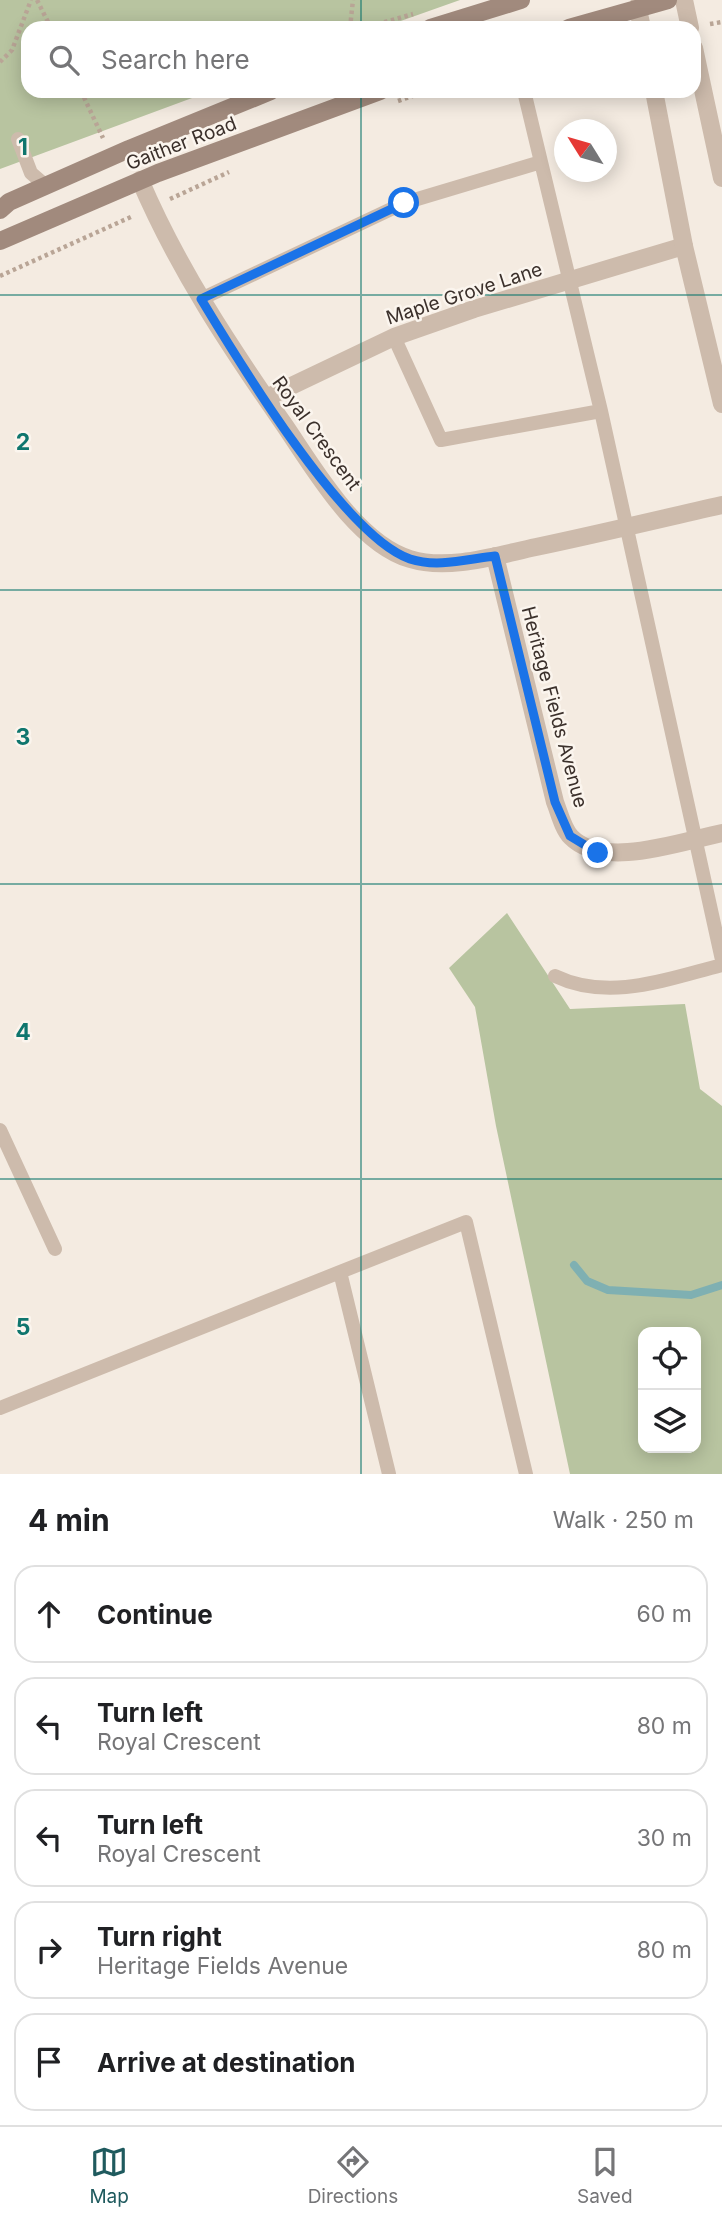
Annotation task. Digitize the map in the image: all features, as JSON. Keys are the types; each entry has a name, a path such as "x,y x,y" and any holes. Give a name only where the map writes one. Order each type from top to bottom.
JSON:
{"main road":[{"path":"453,21 521,0"},
{"path":"589,21 639,4 668,0"},
{"name":"Gaither Road","path":"0,210 9,202 254,98"},
{"name":"Gaither Road","path":"0,241 140,180 381,98"}],"street":[{"path":"684,0 688,21"},
{"path":"701,80 722,178"},
{"path":"655,98 684,246 722,404"},
{"name":"Royal Crescent","path":"140,180 201,299 334,497 378,541 410,559 443,563 495,556 722,505"},
{"name":"Maple Grove Lane","path":"266,398 394,337 684,246"},
{"name":"Heritage Fields Avenue","path":"495,556 555,802 570,836 598,853 628,852 722,833"}],"lane":[{"path":"526,98 601,411 722,960"},
{"path":"18,139 31,173 46,186"},
{"path":"201,299 404,203 541,162"},
{"path":"394,337 441,440 601,411"},
{"path":"555,976 577,987 614,989 722,965"},
{"path":"0,1130 54,1249"},
{"path":"0,1408 466,1222 527,1474"},
{"path":"340,1272 389,1474"}],"path":[{"path":"24,21 32,0"},
{"path":"37,0 48,21"},
{"path":"351,21 353,0"},
{"path":"0,62 12,50 21,28"},
{"path":"83,98 103,139"},
{"path":"0,276 234,170"}],"green space":[{"path":"0,0 460,0 401,21 21,21 21,98 192,98 0,169"},
{"path":"507,913 570,1009 685,1004 700,1089 722,1106 722,1474 570,1474 496,1126 475,1007 449,968"}],"waterway":[{"path":"574,1265 587,1281 608,1290 691,1295 722,1285"}],"route":[{"path":"404,203 201,299 231,349 334,497 378,541 410,559 443,563 495,556 555,802 570,836 598,853"}]}
